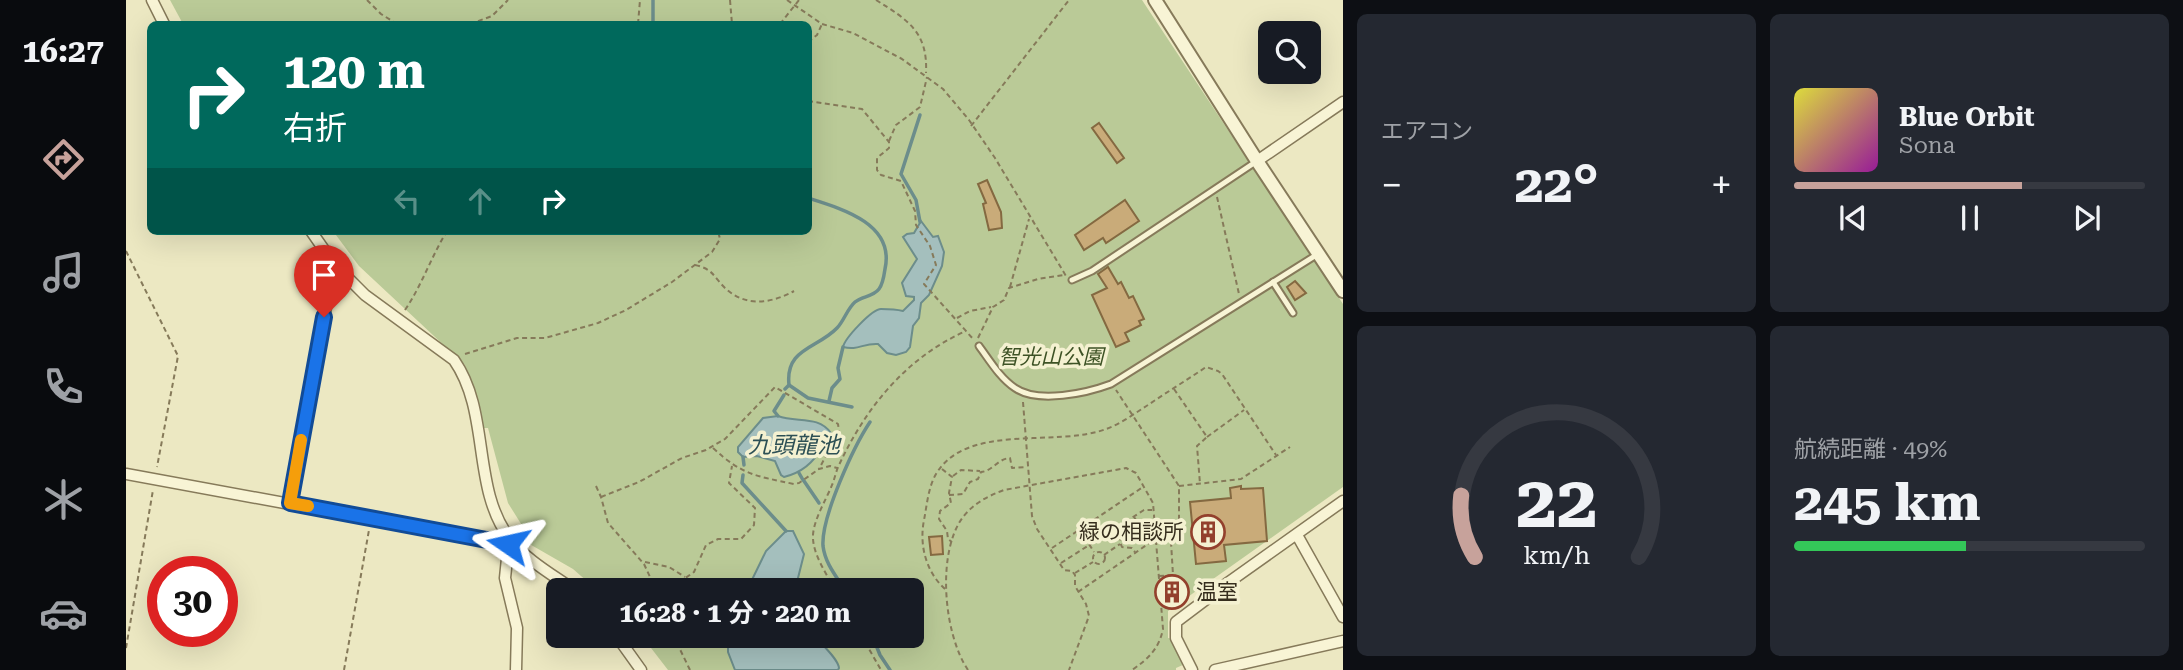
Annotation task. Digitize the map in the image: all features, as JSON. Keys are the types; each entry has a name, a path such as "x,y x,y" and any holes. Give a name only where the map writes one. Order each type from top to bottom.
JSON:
{"street":[{"path":"152,0 162,21"},
{"path":"1155,0 1343,291"},
{"path":"1257,161 1343,102"},
{"path":"314,235 334,264 365,295 454,360 462,372 478,419 484,475 509,541 558,578"},
{"path":"290,503 334,264"},
{"path":"126,474 509,541"},
{"path":"1192,670 1176,638 1176,622 1343,501"},
{"path":"1297,535 1343,617"},
{"path":"509,541 505,578 517,628 516,670"},
{"path":"1215,670 1343,641"},
{"path":"625,648 641,670"}],"lane":[{"path":"1072,280 1092,271 1257,161"},
{"path":"979,346 1001,376 1021,392 1072,395 1111,384 1318,254"},
{"path":"1273,282 1293,313"}],"path":[{"path":"367,0 392,21"},
{"path":"478,21 492,16 508,0"},
{"path":"638,21 640,0"},
{"path":"730,0 732,21"},
{"path":"787,0 822,24 853,33 902,58 943,89 969,120 995,158 1065,275 1072,280"},
{"path":"782,21 799,0"},
{"path":"876,0 903,17 918,32 926,54 927,75 920,107 896,125 889,148 877,158 877,170 881,175 901,181 909,194 915,211 916,225 930,246 936,265 924,284 976,342 993,307"},
{"path":"971,126 1069,0"},
{"path":"812,39 817,36 822,24"},
{"path":"812,102 862,109 889,142"},
{"path":"1215,190 1241,302"},
{"path":"956,319 971,311 993,307 1003,300 1030,217"},
{"path":"399,319 418,290 432,255 444,235"},
{"path":"454,360 470,352 517,338 545,338 598,323 626,310 716,249 719,235"},
{"path":"126,251 178,356 126,648"},
{"path":"694,265 707,268 726,289 742,298 765,303 794,291"},
{"path":"1009,288 1038,279 1065,275"},
{"path":"829,578 815,550 813,536 835,480 837,468 853,437 895,379 912,364 966,331"},
{"path":"946,589 933,575 925,558 922,528 930,490 941,468 964,448 1108,429 1206,367 1222,374 1276,455"},
{"path":"1078,592 1151,542 1179,539 1179,486 1111,384"},
{"path":"601,497 639,482 682,458 712,447 737,429 775,387 838,424 839,430 819,469"},
{"path":"1173,388 1207,437"},
{"path":"1021,392 1032,516 1037,529 1064,570 1074,574"},
{"path":"1200,484 1197,446 1245,410"},
{"path":"712,447 732,466 752,475 794,484 819,469 830,466 837,468"},
{"path":"1179,486 1241,479 1290,447"},
{"path":"952,542 939,519 940,511 951,503 949,495 952,477 961,470 988,471 1003,458 1010,458 1012,468 1027,467"},
{"path":"643,562 668,567 686,578 694,572 706,545 718,539 741,539 754,525 755,508 729,483 732,466"},
{"path":"941,468 952,477"},
{"path":"968,670 961,661 948,621 946,589 952,542 961,519 973,506 1004,490 1125,468 1136,473 1153,503 1163,622 1160,641 1149,659 1132,670"},
{"path":"949,495 963,494 970,482 978,480 981,472"},
{"path":"596,486 608,523 643,562 650,578"},
{"path":"1051,548 1144,486"},
{"path":"1060,563 1144,510 1153,510"},
{"path":"1134,517 1151,542"},
{"path":"344,670 371,518"},
{"path":"1118,527 1122,547 1132,548 1135,552"},
{"path":"1074,574 1093,562 1095,553 1080,529"},
{"path":"1158,576 1173,575 1171,540"},
{"path":"1104,555 1121,544"},
{"path":"1095,553 1099,551 1104,555"},
{"path":"1102,564 1104,555"},
{"path":"1093,562 1102,564"},
{"path":"1102,564 1107,572"},
{"path":"1069,670 1089,617 1086,604 1078,592 1074,574"},
{"path":"679,648 690,670"},
{"path":"868,648 881,670"}],"green space":[{"name":"智光山公園","path":"170,0 1142,0 1343,304 1343,487 1168,611 1168,638 1174,639 1185,664 1176,670 668,670 651,648 924,648 924,578 583,578 573,569 526,542 520,529 523,527 508,503 488,428 484,428 465,365 359,266 336,235 812,235 812,21 181,21"}],"water":[{"path":"921,221 933,237 938,236 944,252 942,266 929,295 921,303 919,318 913,326 910,347 906,352 896,355 887,353 878,344 843,347 854,331 877,310 903,311 914,300 914,297 906,296 902,283 917,259 903,237 914,233"},
{"name":"九頭龍池","path":"778,416 814,422 826,427 831,433 810,463 784,477 775,461 757,456 743,457 738,452 738,447 763,418"},
{"path":"786,531 793,531 804,554 798,578 753,578 766,551"},
{"path":"728,648 826,648 839,668 735,670"}],"building":[{"path":"1099,123 1124,158 1117,163 1092,128"},
{"path":"987,180 1001,212 1002,228 989,230 983,204 986,203 978,184"},
{"path":"1125,200 1139,221 1106,243 1103,238 1084,250 1075,235"},
{"path":"1108,267 1118,284 1121,282 1129,298 1133,296 1144,319 1139,321 1141,325 1125,333 1129,341 1116,347 1092,295 1107,288 1098,274"},
{"path":"1295,281 1306,293 1295,300 1287,287"},
{"path":"1241,486 1241,489 1263,488 1267,541 1224,545 1226,561 1196,564 1190,502 1231,498 1230,488"},
{"path":"942,536 943,554 931,555 929,537"}],"waterway":[{"path":"653,0 653,21"},
{"path":"920,115 901,174 916,200 920,222"},
{"path":"785,389 789,385 789,373 797,356 837,328 855,302 877,292 885,269 886,253 882,240 874,230 850,213 812,199"},
{"path":"829,401 832,388 840,379 838,368 843,347"},
{"path":"789,385 808,398 852,407"},
{"path":"778,416 774,411 784,395"},
{"path":"837,578 823,546 827,518 840,482 870,422"},
{"path":"743,457 744,465"},
{"path":"799,473 803,480"},
{"path":"743,475 742,483 786,531"},
{"path":"804,481 819,503"},
{"path":"877,648 890,670"}],"slow traffic":[{"path":"301,440 290,503 308,506"}],"place":[{"name":"緑の相談所","path":"1208,532"},
{"name":"温室","path":"1172,592"}],"route":[{"path":"324,317 290,503 508,544"}]}
